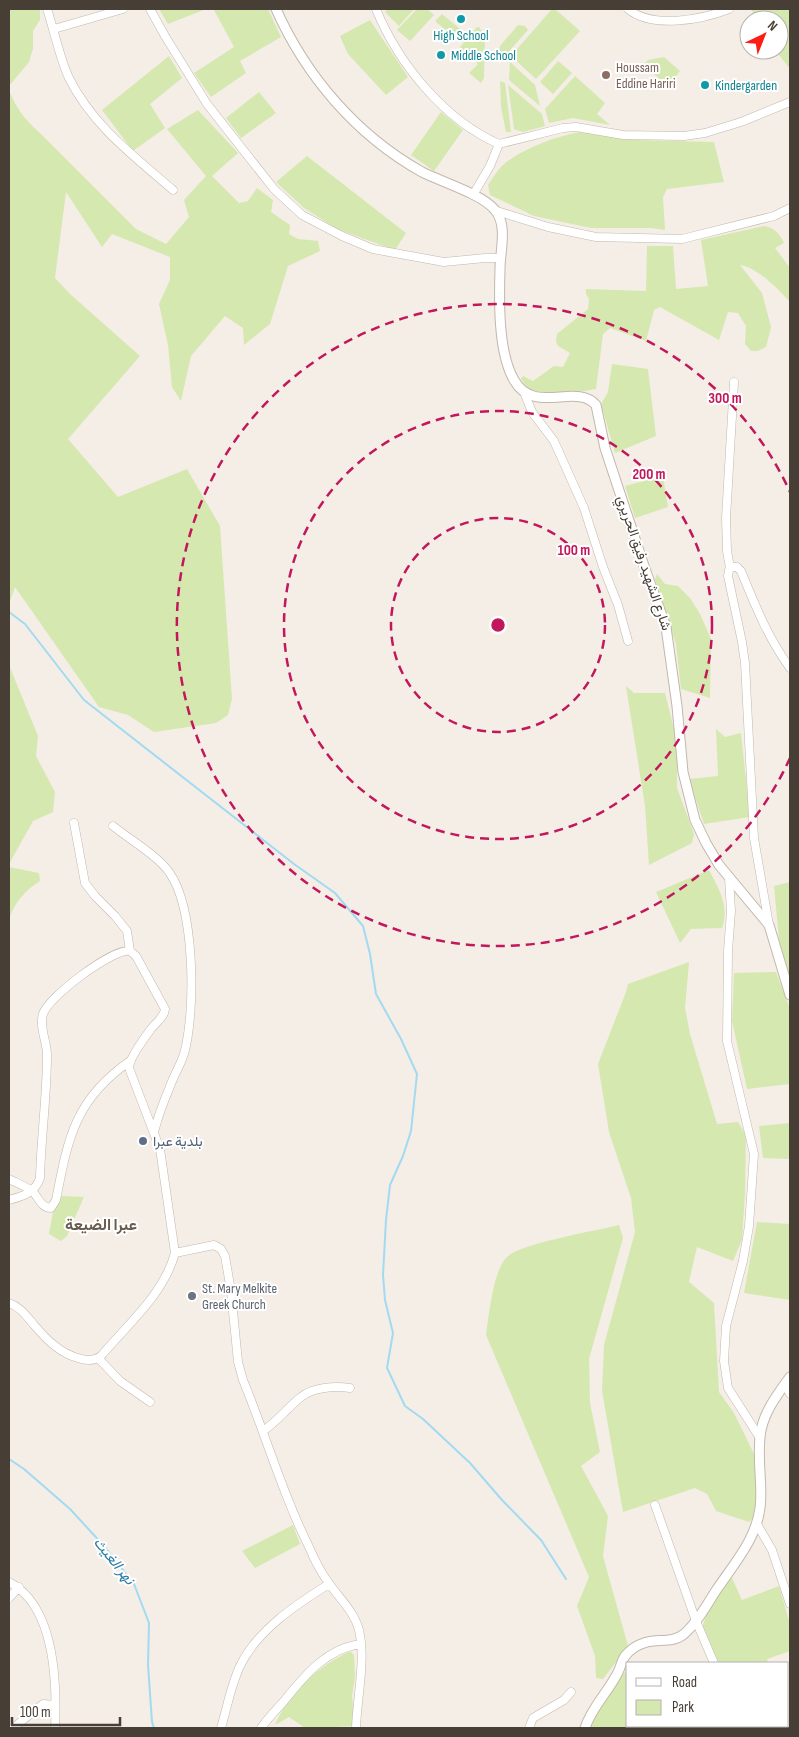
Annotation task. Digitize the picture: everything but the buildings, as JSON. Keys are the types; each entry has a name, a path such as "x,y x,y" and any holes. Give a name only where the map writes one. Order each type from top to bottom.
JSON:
{"street":[{"path":"47,9 68,76 79,95 115,140 173,190"},
{"path":"54,29 123,9"},
{"path":"150,9 207,104 274,189 302,214 342,236 389,252 444,262 500,258"},
{"path":"276,9 310,71 324,89 356,122 385,148 407,163 473,195 489,204 496,211 502,224 500,294 504,349 514,380 524,392 532,412 554,441 580,499 618,605 628,641"},
{"path":"376,9 396,50 416,78 461,120 485,138 499,144 563,128 576,127 623,134 684,136 705,133 741,122 790,102"},
{"path":"628,9 637,15 647,18 674,20 697,19 729,9"},
{"path":"473,195 490,166 499,144"},
{"path":"496,211 548,227 596,237 682,239 765,219 790,208"},
{"path":"734,382 726,518 727,551 730,568 728,576 745,663 754,838 769,925"},
{"name":"شارع الشهيد رفيق الحريري","path":"524,392 540,398 586,398 596,405 605,448 668,635 678,706 684,772 695,820 706,843 729,877 769,925 790,995"},
{"path":"730,568 737,567 741,571 762,622 790,668"},
{"path":"74,823 85,883 88,889 127,931 130,952"},
{"path":"113,826 161,863 169,872 182,898 188,924 191,979 185,1046 154,1132"},
{"path":"729,877 731,911 727,1041 754,1154 749,1226 743,1261 726,1326 724,1361 728,1388 760,1438"},
{"path":"9,1179 32,1191 42,1205 46,1208 51,1208 56,1200 70,1139 81,1112 88,1100 114,1072 130,1061 150,1030 165,1012 164,1006 136,956 130,952 122,951 103,961 53,998 43,1014 43,1034 47,1054 40,1178 37,1186 32,1191 9,1200"},
{"path":"9,1303 22,1310 48,1340 59,1349 71,1356 84,1360 98,1358 152,1297 168,1273 175,1253 166,1180 160,1149 131,1074 130,1061"},
{"path":"175,1253 211,1245 217,1246 224,1253 231,1291 238,1362 243,1380 299,1528 315,1561 354,1618 359,1630 361,1644 356,1728"},
{"path":"98,1358 120,1381 150,1402"},
{"path":"585,1728 630,1650 652,1640 678,1638 696,1621 748,1542 757,1524 762,1495 760,1438 767,1412 788,1380"},
{"path":"788,1380 790,1394"},
{"path":"263,1431 299,1398 306,1394 330,1388 350,1388"},
{"path":"655,1505 696,1621 714,1662"},
{"path":"757,1524 772,1550 790,1604"},
{"path":"9,1582 19,1587 27,1595 34,1605 46,1634 51,1650 55,1676 55,1728"},
{"path":"221,1728 240,1666 245,1657 286,1612 329,1584"},
{"path":"9,1598 19,1587"},
{"path":"261,1728 309,1671 340,1650 361,1644"},
{"path":"529,1728 533,1718 564,1700 571,1692"},
{"path":"13,1728 43,1704 55,1705"}],"green space":[{"path":"9,9 40,9 40,20 33,31 33,49 29,62 9,86"},
{"path":"159,9 206,9 168,24"},
{"path":"268,9 281,37 240,61 246,73 211,97 194,73 234,47 214,10"},
{"path":"388,9 414,9 399,26 385,12"},
{"path":"417,9 427,9 434,15 410,41 397,30"},
{"path":"552,9 555,9 580,31 536,79 511,56"},
{"path":"790,9 790,69 783,60 789,60 789,10 752,10"},
{"path":"442,14 465,33 458,41 435,21"},
{"path":"370,20 408,77 386,95 348,54 340,36"},
{"path":"518,25 525,26 528,30 510,50 509,54 499,52 500,46"},
{"path":"477,27 485,36 484,78 481,83 469,73 478,64 460,47"},
{"path":"169,56 182,78 150,104 165,128 133,151 102,110"},
{"path":"664,57 680,71 668,86 643,65 648,60"},
{"path":"558,61 572,73 553,94 540,82"},
{"path":"510,62 535,85 540,106 509,80"},
{"path":"575,76 605,103 597,114 610,125 573,118 549,123 545,109"},
{"path":"500,81 505,83 511,132 506,132 501,107"},
{"path":"508,85 542,114 545,126 523,132 514,129"},
{"path":"9,90 18,108 30,123 136,229 166,244 189,217 184,200 206,176 167,129 198,110 238,153 212,176 239,203 248,201 257,188 273,200 271,212 290,225 289,234 298,239 318,241 320,251 288,266 270,324 244,345 243,328 225,316 191,356 181,401 172,387 168,345 159,304 170,280 170,257 112,234 102,247 66,192 55,278 70,294 140,356 68,439 118,497 187,469 220,526 232,699 228,715 216,723 154,732 128,715 99,707 15,587 9,604"},
{"path":"259,92 276,113 241,138 226,118"},
{"path":"441,112 463,130 434,171 411,155"},
{"path":"580,132 637,140 714,142 724,182 667,189 663,197 665,230 651,228 591,228 534,216 490,195 488,185 505,163 541,143"},
{"path":"307,156 406,233 395,250 337,229 304,208 276,182"},
{"path":"764,226 774,229 781,237 784,243 775,248 790,268 790,302 760,274 740,265 762,293 771,327 766,347 758,351 751,351 745,344 746,326 738,313 728,312 719,340 660,307 654,310 646,341 610,328 603,334 596,389 563,394 546,394 532,391 522,381 523,376 533,381 554,366 563,367 570,353 558,346 556,342 557,334 588,309 589,299 586,289 646,291 647,246 673,246 676,289 708,286 701,240"},
{"path":"612,364 648,369 656,436 615,453 601,404 608,392"},
{"path":"663,476 668,507 635,518 625,486"},
{"path":"657,574 665,584 678,586 690,598 700,614 711,639 710,698 681,689 676,644 655,579"},
{"path":"9,665 38,736 36,756 55,792 53,812 33,821 9,864"},
{"path":"626,686 634,693 665,693 677,741 677,788 694,834 692,843 649,865 645,806"},
{"path":"716,729 725,737 741,733 750,817 704,824 689,779 718,776"},
{"path":"9,867 39,873 40,881 21,897 9,920"},
{"path":"709,870 720,891 724,905 725,913 722,928 691,929 680,943 656,892"},
{"path":"790,882 790,978 779,939 774,886"},
{"path":"689,962 685,1008 690,1034 717,1124 738,1122 746,1135 742,1240 733,1261 697,1247 689,1282 714,1303 719,1392 734,1413 757,1460 756,1514 749,1522 716,1511 707,1494 695,1488 623,1512 602,1391 604,1345 635,1232 631,1198 609,1132 598,1064 628,984"},
{"path":"776,972 790,1009 790,1084 747,1089 732,1021 734,973"},
{"path":"790,1123 790,1159 763,1158 759,1126"},
{"path":"61,1196 84,1197 67,1236 61,1241 49,1234 53,1212"},
{"path":"757,1222 790,1224 790,1300 744,1293"},
{"path":"619,1225 623,1238 589,1359 590,1403 600,1452 581,1466 608,1516 603,1556 628,1646 603,1679 596,1678 595,1656 577,1606 589,1577 486,1335 495,1282 502,1263 507,1257 527,1247 543,1242"},
{"path":"293,1525 300,1544 255,1568 242,1551"},
{"path":"731,1576 742,1600 779,1586 790,1624 790,1651 767,1659 768,1662 716,1662 705,1639 703,1625 718,1595"},
{"path":"350,1651 354,1655 355,1677 352,1696 355,1726 305,1728 289,1717 275,1725 288,1701 306,1681 338,1657"},
{"path":"626,1673 626,1727 657,1728 588,1728 618,1679"}],"waterway":[{"path":"9,612 25,624 84,700 294,864 335,893 363,926 370,954 376,994 401,1039 417,1074 411,1131 403,1156 390,1185 386,1220 383,1275 385,1300 393,1333 387,1368 405,1406 423,1419 470,1463 502,1500 541,1540 566,1579"},
{"name":"نهر الغيث","path":"9,1459 24,1469 70,1509 104,1546 134,1584 149,1623 148,1665 154,1728"}],"place":[{"name":"High School","path":"461,19"},
{"name":"Middle School","path":"441,55"},
{"name":"Houssam Eddine Hariri","path":"606,75"},
{"name":"Kindergarden","path":"705,85"},
{"name":"بلدية عبرا","path":"143,1141"},
{"name":"St. Mary Melkite Greek Church","path":"192,1296"}],"district":[{"name":"عبرا الضيعة","path":"101,1225"}]}
